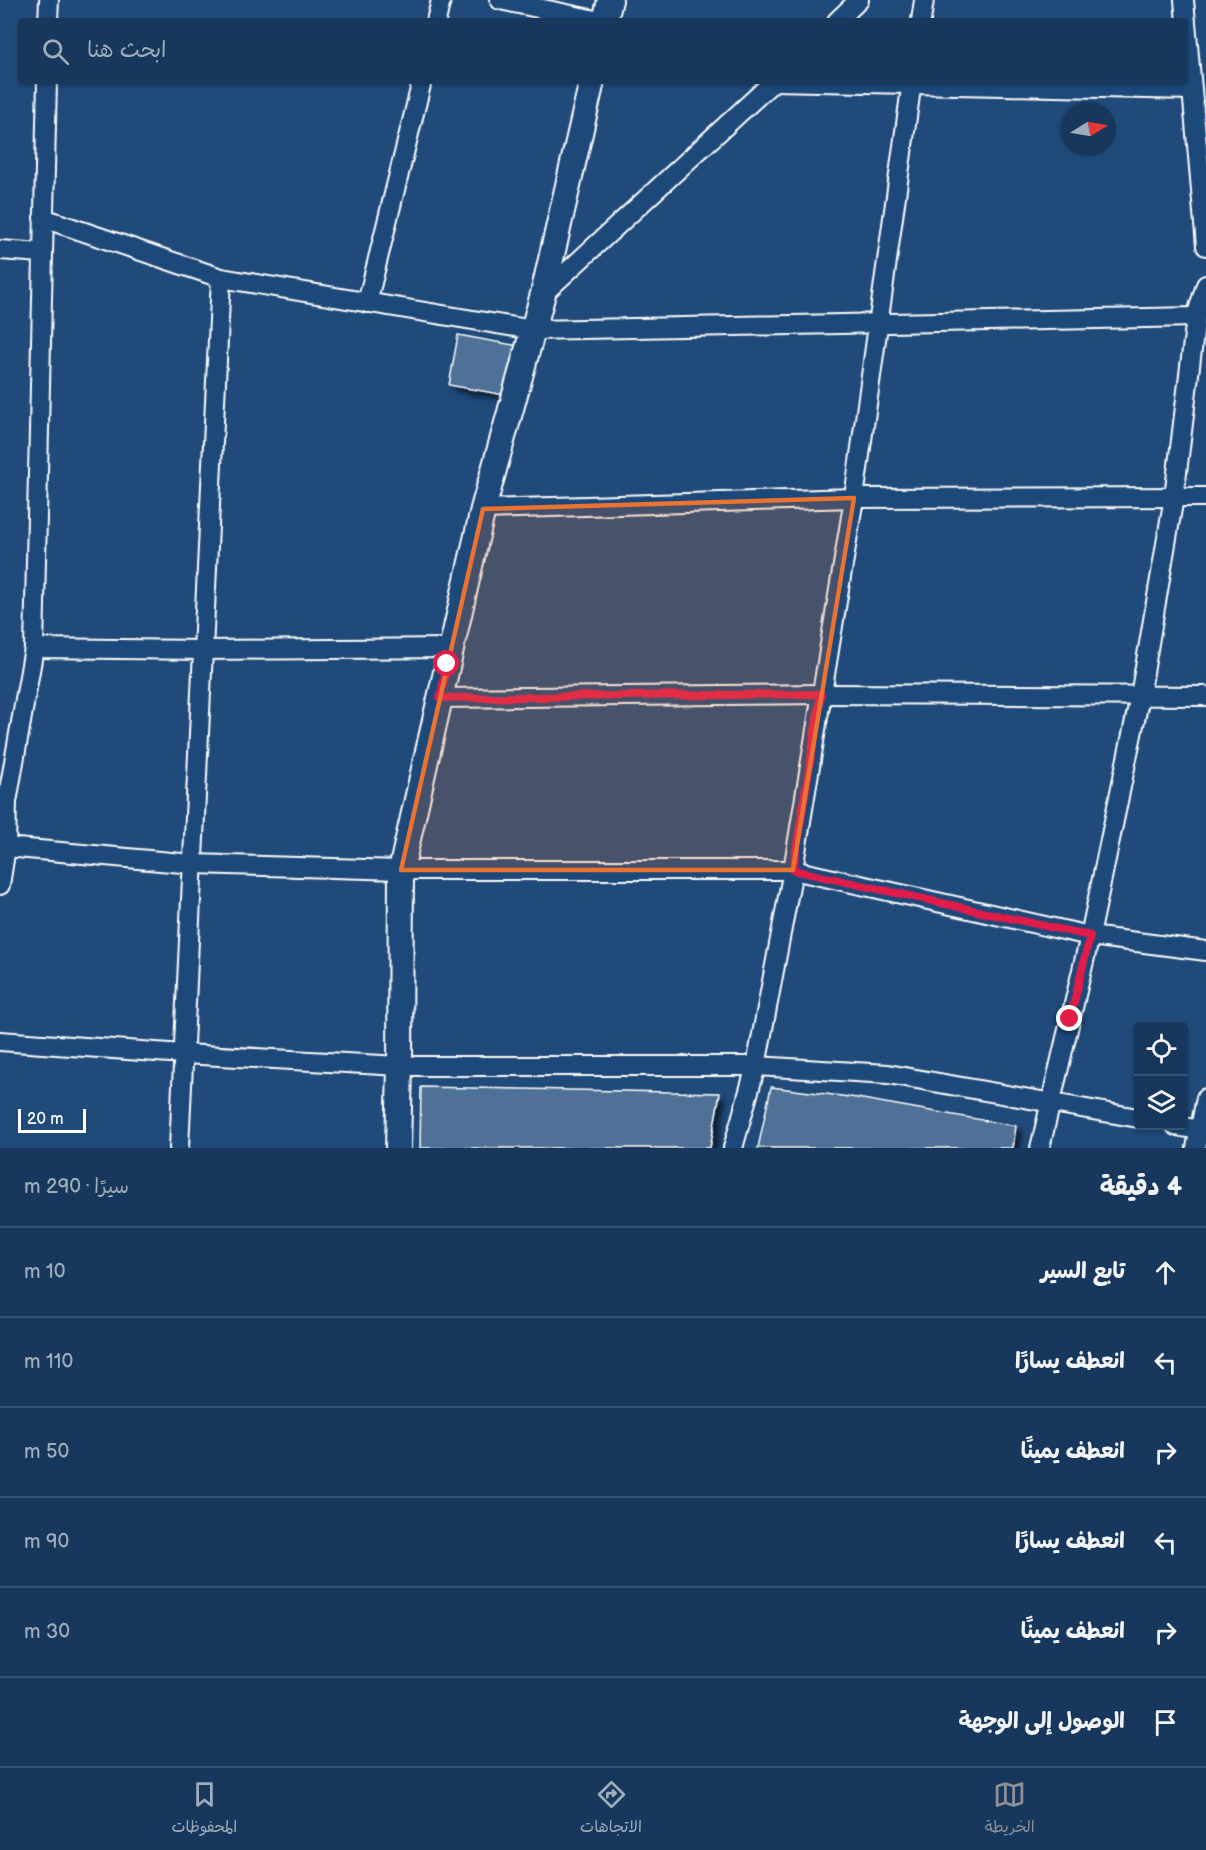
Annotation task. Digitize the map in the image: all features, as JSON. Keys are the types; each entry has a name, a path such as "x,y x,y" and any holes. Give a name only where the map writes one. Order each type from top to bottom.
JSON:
{"street":[{"path":"48,18 49,0"},
{"path":"437,18 441,0"},
{"path":"500,0 586,18"},
{"path":"606,18 610,0"},
{"path":"840,18 859,0"},
{"path":"921,18 924,0"},
{"path":"1184,0 1186,18"},
{"path":"1188,45 1206,246"},
{"path":"0,885 6,847 4,801 34,648 46,84"},
{"path":"367,303 421,84"},
{"path":"398,1148 401,870 483,509 543,294 591,84"},
{"path":"543,294 770,84"},
{"path":"733,1148 756,1066 793,870 854,498 912,84"},
{"path":"952,84 1192,90"},
{"path":"43,218 221,278 533,330 1196,317"},
{"path":"0,250 42,253"},
{"path":"179,1148 221,278"},
{"path":"1040,1148 1090,936 1140,696 1174,497 1196,317 1206,285"},
{"path":"483,509 854,498 1206,497"},
{"path":"34,648 204,650 451,648"},
{"path":"440,698 821,694 1206,696"},
{"path":"6,847 193,864 401,870 793,870 1090,936 1206,951"},
{"path":"0,1041 400,1066 756,1066 888,1074 1134,1117"},
{"path":"1184,1130 1198,1139 1206,1098"}],"highlighted area":[{"path":"854,498 793,870 401,870 483,509"}],"building":[{"path":"458,335 519,346 510,396 449,385"},
{"path":"421,1087 720,1093 710,1148 420,1148"},
{"path":"771,1087 857,1098 1016,1126 1013,1148 758,1148"}],"route":[{"path":"447,664 440,698 821,694 793,870 1090,936 1070,1019"}]}
